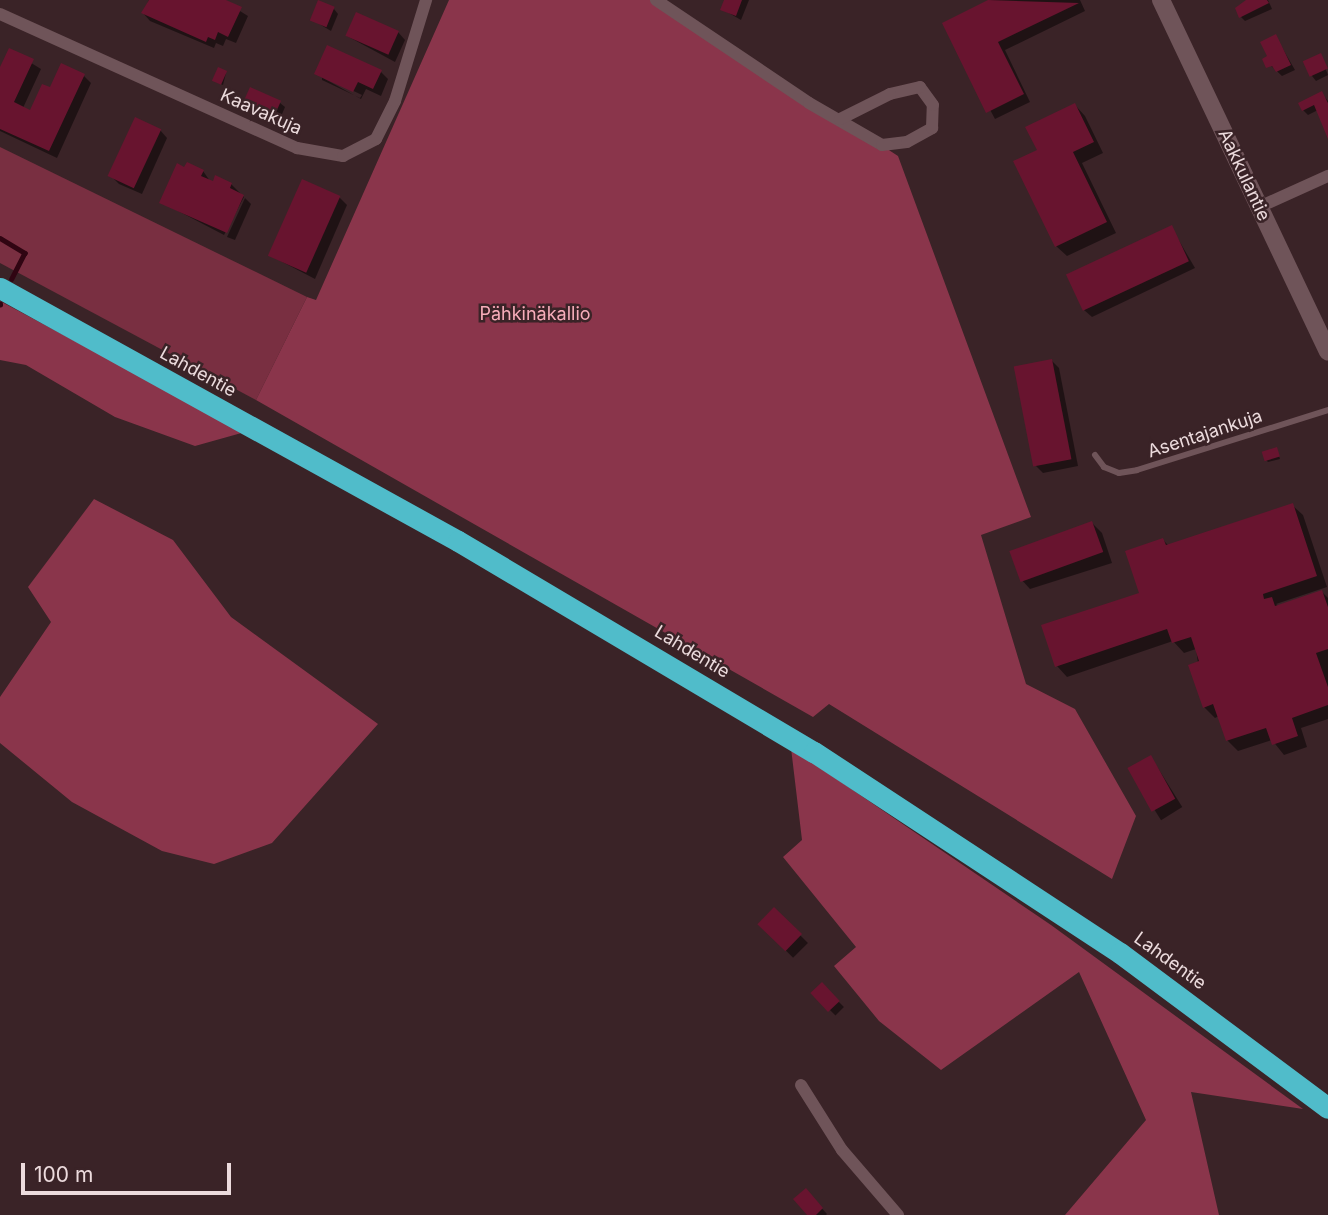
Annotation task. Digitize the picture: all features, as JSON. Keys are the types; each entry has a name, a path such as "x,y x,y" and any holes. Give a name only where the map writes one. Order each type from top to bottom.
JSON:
{"highway":[{"name":"Lahdentie","path":"0,288 458,541 814,752 1120,953 1328,1108"}],"street":[{"name":"Kaavakuja","path":"0,14 297,148 343,156 376,139 396,101 426,0"},
{"path":"656,0 840,119 882,145 907,142 932,128 933,105 920,87 890,94 840,119"},
{"name":"Aakkulantie","path":"1161,0 1328,351"},
{"path":"1259,207 1328,176"},
{"path":"801,1085 842,1150 898,1215"}],"lane":[{"name":"Asentajankuja","path":"1095,455 1104,467 1119,472 1137,470 1328,410"}],"shaded area":[{"path":"0,147 307,297 256,400 0,263"}],"green space":[{"name":"Pähkinäkallio","path":"449,0 659,0 898,156 1031,517 981,535 1026,684 1075,709 1136,816 1112,879 829,704 813,717 256,400 307,297 316,300"},
{"path":"0,301 245,432 195,446 115,417 26,365 0,360"},
{"path":"94,499 173,540 231,617 378,724 272,843 214,864 162,851 72,802 0,743 0,697 51,622 28,587"},
{"path":"791,748 1051,925 1303,1109 1191,1092 1219,1215 1065,1215 1146,1120 1079,972 941,1070 879,1021 834,966 856,947 783,857 802,840"}],"building":[{"path":"149,0 226,0 242,7 228,37 218,32 215,40 208,37 206,42 141,13"},
{"path":"318,0 335,7 326,27 310,20"},
{"path":"724,0 742,0 736,16 720,10"},
{"path":"988,0 1079,3 998,42 1024,94 986,113 942,23"},
{"path":"1246,0 1267,0 1269,3 1239,18 1235,8"},
{"path":"356,12 399,31 388,55 345,36"},
{"path":"1276,34 1291,65 1276,72 1272,66 1266,68 1262,59 1267,56 1260,42"},
{"path":"327,45 382,70 373,89 358,82 353,92 314,74"},
{"path":"9,48 34,59 14,102 30,110 42,84 50,87 61,63 85,74 49,151 0,129 0,67"},
{"path":"1321,53 1328,69 1310,77 1303,61"},
{"path":"218,67 227,71 221,85 212,81"},
{"path":"250,87 281,101 275,115 244,101"},
{"path":"1322,91 1328,103 1328,139 1314,105 1302,111 1298,103"},
{"path":"1075,103 1094,142 1073,152 1107,222 1055,247 1013,161 1037,150 1025,127"},
{"path":"135,117 161,129 134,188 108,176"},
{"path":"187,162 204,170 201,176 213,181 215,175 232,183 230,188 244,195 227,233 159,203 177,163 184,167"},
{"path":"302,179 340,196 306,273 268,256"},
{"path":"1172,225 1189,261 1083,311 1066,274"},
{"path":"1052,359 1071,459 1033,467 1014,366"},
{"path":"1277,447 1280,457 1265,461 1262,452"},
{"path":"1293,503 1317,576 1263,594 1264,599 1272,597 1275,606 1322,590 1328,607 1328,649 1316,653 1328,687 1328,705 1292,718 1298,736 1272,745 1266,728 1226,741 1213,704 1203,708 1188,665 1199,661 1191,637 1172,643 1167,629 1055,667 1041,625 1139,593 1125,551 1163,538 1166,545"},
{"path":"1092,521 1103,552 1021,582 1009,551"},
{"path":"1151,755 1175,799 1152,812 1127,768"},
{"path":"774,907 802,934 785,951 757,924"},
{"path":"822,982 840,1001 828,1012 810,993"},
{"path":"806,1188 823,1208 816,1215 807,1215 793,1199"}],"waterway":[{"path":"0,238 25,253 12,279"}]}
